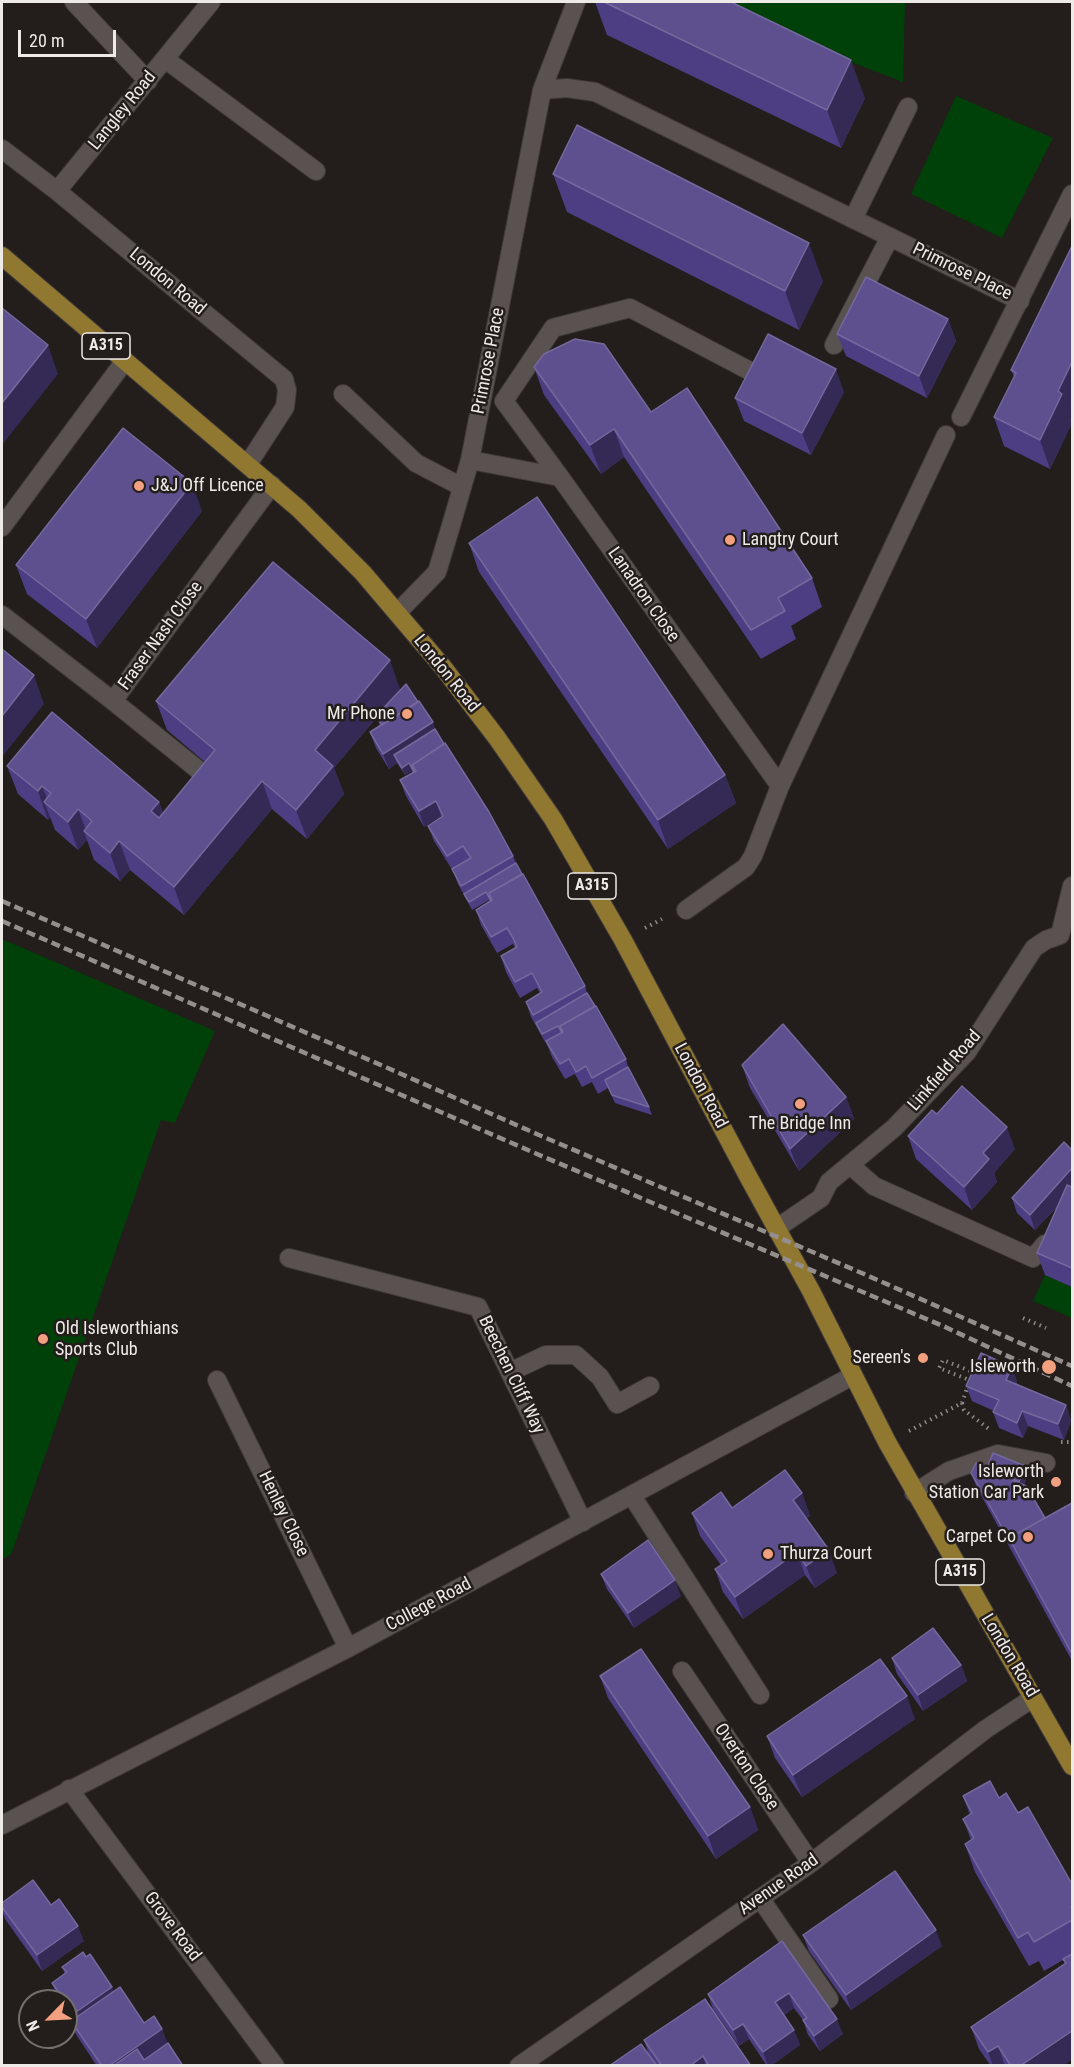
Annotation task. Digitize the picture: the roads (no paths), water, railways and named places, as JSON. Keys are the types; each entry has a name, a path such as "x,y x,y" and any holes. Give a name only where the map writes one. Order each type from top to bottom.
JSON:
{"main road":[{"name":"London Road","path":"2,256 124,362 299,508 363,573 397,613 449,675 528,781 553,819 623,940 748,1178 777,1228 914,1493 1072,1766"}],"street":[{"path":"74,2 148,81"},
{"name":"Langley Road","path":"57,191 211,2"},
{"name":"Primrose Place","path":"397,613 436,572 470,460 542,90 576,2"},
{"path":"165,59 316,171"},
{"name":"Primrose Place","path":"542,90 567,88 595,92 1020,301"},
{"path":"853,219 908,106"},
{"name":"London Road","path":"2,149 57,191 284,379 287,390 285,407 248,464"},
{"name":"Primrose Place","path":"961,417 1072,194"},
{"path":"834,345 890,237"},
{"name":"Lanadron Close","path":"748,370 630,308 554,328 504,401 780,786"},
{"path":"2,527 124,362"},
{"path":"343,394 416,463 462,487"},
{"path":"686,910 746,867 753,856 780,786 946,435"},
{"path":"470,460 560,477"},
{"name":"Fraser Nash Close","path":"2,615 113,701 272,485"},
{"path":"113,701 217,785"},
{"name":"Linkfield Road","path":"777,1228 821,1198 829,1182 894,1128 967,1052 1034,948 1046,940 1066,936 1072,886"},
{"path":"843,1170 1033,1258 1045,1244"},
{"name":"Beechen Cliff Way","path":"289,1258 477,1307 583,1522"},
{"path":"510,1372 546,1355 576,1355 600,1377 617,1404 650,1386"},
{"name":"College Road","path":"2,1825 348,1648 632,1497 852,1376"},
{"name":"Henley Close","path":"217,1380 348,1648"},
{"path":"914,1493 949,1471 998,1454 1046,1463"},
{"path":"632,1497 760,1695"},
{"name":"Overton Close","path":"682,1671 811,1863"},
{"name":"Avenue Road","path":"519,2066 811,1863 986,1729 1034,1698"},
{"name":"Grove Road","path":"69,1790 275,2066"},
{"path":"760,1898 829,1999"}],"railway":[{"path":"2,901 1072,1366"},
{"path":"2,921 537,1154 943,1326 1072,1386"}],"place":[{"name":"J&J Off Licence","path":"139,486"},
{"name":"Langtry Court","path":"730,540"},
{"name":"Mr Phone","path":"407,714"},
{"name":"The Bridge Inn","path":"800,1104"},
{"name":"Old Isleworthians Sports Club","path":"43,1339"},
{"name":"Sereen's","path":"923,1358"},
{"name":"Isleworth","path":"1049,1367"},
{"name":"Isleworth Station Car Park","path":"1056,1482"},
{"name":"Carpet Co","path":"1028,1537"},
{"name":"Thurza Court","path":"768,1554"}]}
